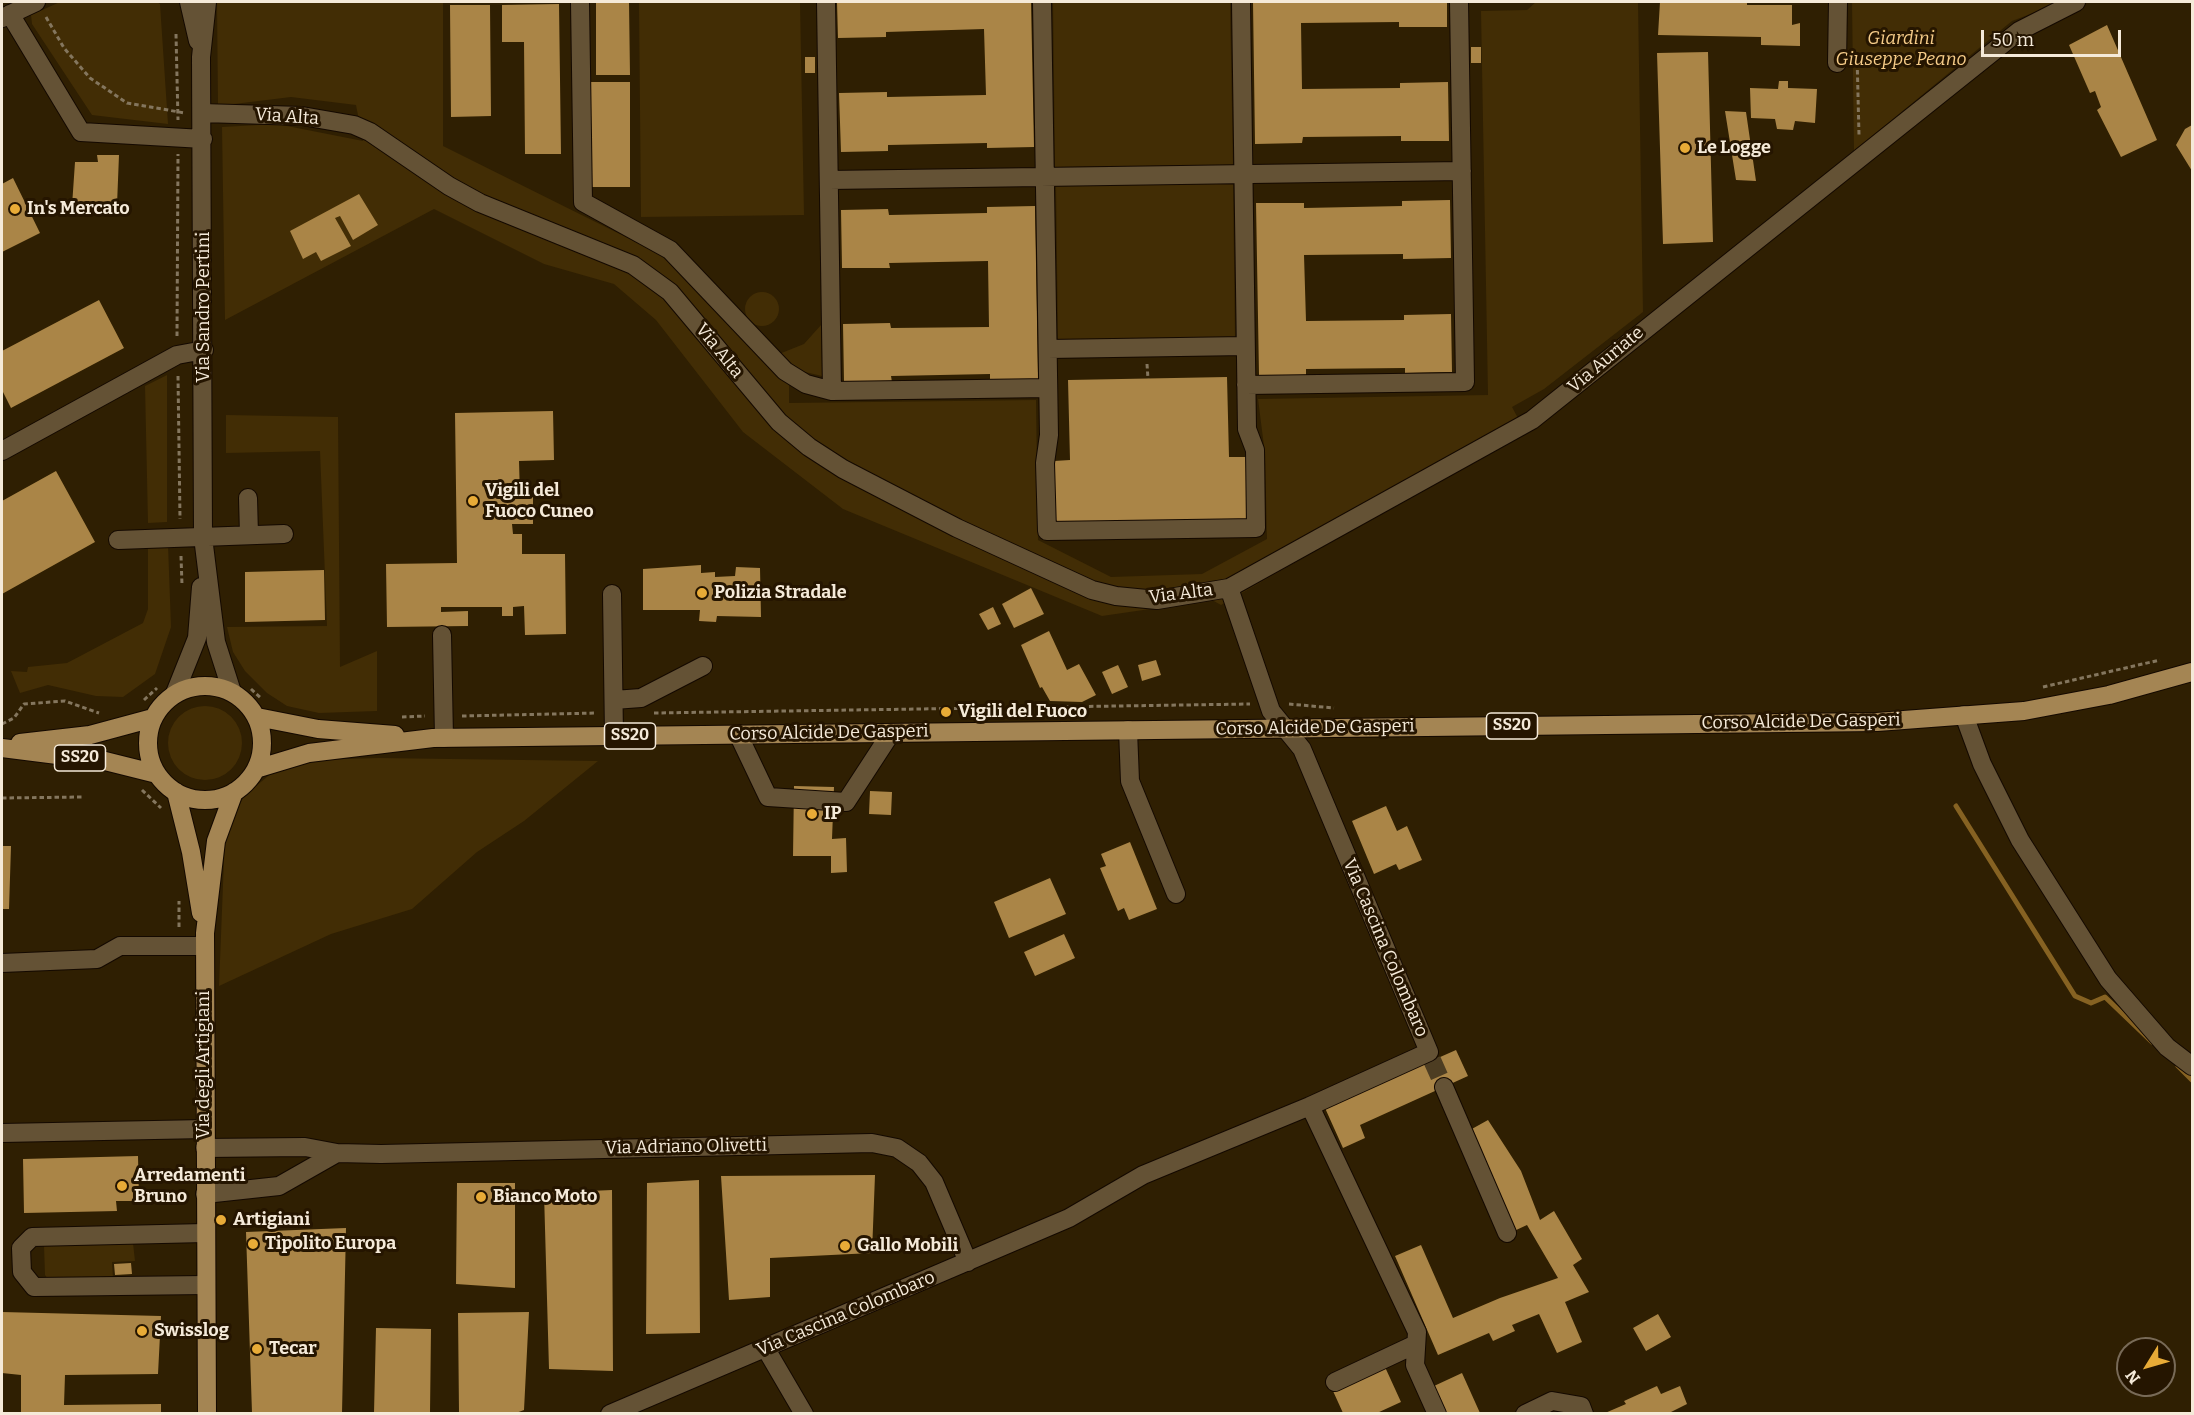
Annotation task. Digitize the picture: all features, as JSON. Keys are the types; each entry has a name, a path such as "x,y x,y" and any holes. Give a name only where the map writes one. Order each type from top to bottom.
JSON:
{"main road":[{"name":"Corso Alcide De Gasperi","path":"261,709 318,729 438,738 1877,722 2024,711 2109,695 2193,672"},
{"path":"194,686 239,687 246,702 261,709 262,753 256,770 247,782 234,792 220,798 205,800 190,798 176,792 157,774 149,756 148,736 153,718 162,704 175,693 194,686"},
{"name":"SS20","path":"2,747 90,735 153,718"},
{"name":"Corso Alcide De Gasperi","path":"256,770 309,753 438,738"},
{"name":"SS20","path":"2,747 105,761 157,774"},
{"name":"Via degli Artigiani","path":"176,792 191,852 204,940"},
{"name":"Via degli Artigiani","path":"207,1413 204,940 216,841 234,792"}],"street":[{"name":"Via Sandro Pertini","path":"189,2 201,57"},
{"name":"Via Sandro Pertini","path":"207,2 201,57 203,537 216,642 239,687"},
{"path":"580,2 584,202 670,250 785,371 806,384 832,391 1048,388"},
{"path":"826,2 832,391"},
{"path":"1042,2 1049,435 1045,463 1047,531 1256,528 1255,450 1247,429 1241,2"},
{"path":"1246,385 1465,382 1460,2"},
{"path":"1837,63 1838,2"},
{"name":"Via Auriate","path":"1229,588 1532,420 2019,31 2076,2"},
{"path":"39,6 6,16 81,132 202,139"},
{"name":"Via Alta","path":"202,113 302,116 354,125 370,132 449,186 480,203 633,265 670,292 756,397 779,422 809,447 843,469 1032,565 1092,590 1138,599 1175,599 1229,588"},
{"path":"829,180 1462,171"},
{"path":"1048,349 1245,346"},
{"path":"2,451 177,355 204,350"},
{"path":"248,498 249,535"},
{"path":"118,540 284,534"},
{"name":"Via Sandro Pertini","path":"175,693 197,638 204,556"},
{"path":"1229,588 1271,711 1284,728"},
{"path":"612,594 614,736"},
{"path":"438,738 443,716 442,635"},
{"path":"614,706 641,698 703,666"},
{"path":"1964,715 1982,764 2020,840 2108,979 2167,1047 2193,1066"},
{"name":"Via Cascina Colombaro","path":"610,1413 766,1349 1069,1218 1143,1175 1430,1056 1302,749 1284,728"},
{"path":"1128,730 1130,781 1176,894"},
{"path":"738,734 768,797 846,802 891,732"},
{"path":"2,963 97,959 120,946 179,946 204,940"},
{"path":"1444,1087 1507,1233"},
{"path":"1310,1106 1417,1332 1415,1365 1437,1413"},
{"path":"2,1133 205,1129"},
{"name":"Via Adriano Olivetti","path":"205,1148 305,1147 337,1153 872,1143 897,1148 919,1163 934,1182 968,1262"},
{"name":"Via Adriano Olivetti","path":"205,1194 279,1186 337,1153"},
{"path":"205,1233 32,1237 21,1248 22,1272 34,1287 206,1285"},
{"path":"1335,1382 1416,1344"},
{"path":"766,1349 804,1413"},
{"path":"1525,1413 1552,1401 1581,1406 1584,1413"}],"path":[{"path":"39,6 64,48 90,78 127,104 178,112 202,113"},
{"path":"176,33 177,355 182,590"},
{"path":"1857,46 1859,158"},
{"path":"2034,689 2161,660"},
{"path":"141,702 150,697 162,681"},
{"path":"239,687 261,709"},
{"path":"2,724 14,718 24,704 65,701 89,708 96,713 104,713"},
{"path":"643,713 1253,704"},
{"path":"1290,704 1336,708"},
{"path":"399,717 614,706"},
{"path":"89,708 90,735"},
{"path":"135,785 162,808 166,816"},
{"path":"2,798 82,797"},
{"path":"179,892 179,946"}],"green space":[{"path":"60,2 157,2 160,4 168,124 92,115 32,24 31,15"},
{"path":"217,2 443,2 443,146 666,257 789,384 789,403 1036,400 1038,540 1111,577 1202,574 1267,539 1265,454 1258,399 1488,395 1481,11 1527,10 1536,2 1638,2 1643,312 1544,389 1512,407 1525,431 1221,605 1212,600 1102,616 843,509 743,432 656,320 614,284 544,264 434,209 225,320 222,127 277,124 363,141 356,105 291,97 218,106"},
{"path":"639,2 800,2 804,215 641,217"},
{"path":"1053,2 1230,2 1233,165 1055,167"},
{"name":"Giardini Giuseppe Peano","path":"1852,2 2062,2 2012,21 1854,151"},
{"path":"1233,183 1235,338 1058,341 1056,185"},
{"path":"762,292 774,297 779,309 774,321 762,326 750,321 745,309 750,297"},
{"path":"821,325 822,376 801,371 779,354 804,344"},
{"path":"167,375 167,522 148,523 145,386"},
{"path":"226,415 338,417 340,667 377,651 377,711 319,713 287,706 267,693 245,671 233,652 227,627 327,626 320,451 226,453"},
{"path":"168,544 171,627 155,674 123,697 96,696 48,685 20,693 11,671 27,672 28,667 67,663 143,623 148,609 148,546"},
{"path":"205,706 219,709 231,717 239,729 242,743 239,757 231,769 219,777 205,780 191,777 179,769 171,757 168,743 171,729 179,717 191,709"},
{"path":"378,758 598,761 524,821 477,852 412,909 331,934 219,986 225,834 244,796 279,767 315,760"},
{"path":"50,1243 133,1243 135,1261 112,1262 113,1278 48,1279 45,1275 44,1246"}],"building":[{"path":"596,2 629,2 630,75 596,75"},
{"path":"837,2 1031,2 1034,147 987,148 987,143 888,145 888,151 841,152 839,93 887,92 887,97 986,95 984,29 886,32 886,37 838,38"},
{"path":"1253,2 1447,2 1447,27 1399,27 1399,22 1301,23 1302,89 1400,88 1400,83 1448,82 1449,141 1401,141 1401,136 1303,137 1302,143 1255,144"},
{"path":"1660,2 1747,2 1747,5 1792,5 1792,25 1800,23 1800,46 1761,45 1761,37 1658,35"},
{"path":"559,4 561,154 525,154 524,42 502,42 502,5"},
{"path":"450,5 490,5 491,116 451,117"},
{"path":"2107,25 2157,140 2121,157 2097,110 2101,107 2095,91 2090,93 2069,45"},
{"path":"1471,47 1481,47 1481,63 1471,63"},
{"name":"Le Logge","path":"1708,52 1713,242 1663,244 1657,53"},
{"path":"805,57 815,57 815,73 805,73"},
{"path":"1779,81 1788,81 1788,88 1817,89 1815,123 1795,121 1793,130 1777,129 1775,119 1751,118 1750,88 1778,89"},
{"path":"589,82 630,82 630,187 590,187"},
{"path":"1725,111 1746,112 1756,181 1736,180"},
{"path":"2192,125 2192,171 2176,145 2185,129"},
{"path":"97,155 119,155 117,205 72,206 75,162 98,162"},
{"name":"In's Mercato","path":"13,178 40,233 2,252 2,184"},
{"path":"359,194 378,225 353,240 340,216 335,218 351,246 321,261 316,252 303,259 290,231"},
{"path":"1450,200 1451,258 1403,259 1403,254 1304,255 1306,321 1404,320 1404,315 1451,314 1452,372 1405,373 1405,368 1306,369 1306,375 1259,375 1256,203 1304,203 1304,208 1402,206 1402,201"},
{"path":"1035,206 1038,379 990,379 990,374 891,376 892,382 844,382 843,324 890,323 891,328 989,327 988,261 889,263 890,268 842,268 841,210 888,209 889,215 987,213 987,207"},
{"path":"99,300 124,348 11,408 2,390 2,351"},
{"path":"1227,377 1229,457 1246,457 1247,520 1055,524 1054,461 1070,460 1068,380"},
{"path":"553,411 554,460 519,461 520,497 533,497 533,524 512,524 513,534 522,534 522,554 565,554 566,634 525,635 524,606 513,607 513,616 502,616 502,607 441,607 441,612 468,611 468,626 387,627 386,564 457,563 455,413"},
{"path":"56,471 95,542 2,594 2,501"},
{"name":"Polizia Stradale","path":"701,565 701,573 715,572 715,577 735,576 736,567 760,568 761,617 717,616 716,622 699,621 700,610 643,610 643,569"},
{"path":"324,570 325,620 245,622 245,572"},
{"path":"1031,588 1044,614 1014,628 1002,604"},
{"path":"993,607 1001,624 988,630 979,614"},
{"path":"1049,631 1067,670 1079,664 1096,695 1082,702 1050,701 1042,687 1040,688 1021,645"},
{"path":"1156,660 1161,675 1142,681 1138,665"},
{"path":"1118,665 1128,687 1112,694 1102,672"},
{"path":"794,786 834,787 832,839 846,838 847,872 831,873 831,856 793,856"},
{"path":"870,791 892,792 891,815 869,814"},
{"path":"1386,806 1397,831 1407,826 1422,860 1399,870 1396,864 1374,874 1352,821"},
{"path":"1130,842 1157,909 1129,920 1124,908 1118,911 1100,868 1106,866 1101,854"},
{"path":"2,846 11,846 9,909 2,909"},
{"path":"1050,878 1066,914 1009,938 994,902"},
{"path":"1064,934 1075,958 1035,976 1024,952"},
{"path":"1456,1050 1468,1076 1360,1125 1365,1138 1343,1148 1325,1108"},
{"path":"1488,1120 1521,1171 1540,1220 1554,1211 1582,1259 1573,1265 1589,1292 1565,1302 1582,1342 1557,1353 1539,1314 1512,1325 1515,1331 1493,1341 1489,1333 1438,1355 1395,1256 1421,1245 1453,1318 1500,1298 1558,1278 1527,1225 1514,1231 1470,1130"},
{"path":"138,1156 139,1201 116,1201 117,1211 24,1213 23,1159"},
{"path":"875,1175 872,1253 770,1258 770,1297 729,1300 721,1176"},
{"path":"699,1180 700,1333 646,1334 647,1183"},
{"path":"457,1183 515,1183 515,1288 456,1284"},
{"path":"612,1190 613,1371 549,1369 544,1193"},
{"path":"346,1228 342,1413 252,1413 246,1232"},
{"path":"131,1263 132,1274 115,1275 114,1264"},
{"path":"2,1312 161,1316 158,1374 65,1375 64,1405 161,1404 161,1413 21,1413 21,1375 2,1373"},
{"path":"529,1312 524,1410 516,1413 459,1413 458,1313"},
{"path":"1658,1314 1671,1337 1646,1351 1633,1328"},
{"path":"376,1328 431,1329 430,1413 374,1413"},
{"path":"1385,1367 1401,1402 1377,1413 1343,1413 1333,1391"},
{"path":"1462,1373 1480,1413 1446,1413 1434,1386"},
{"path":"1657,1386 1661,1394 1680,1386 1687,1404 1669,1413 1605,1413 1626,1404 1624,1401"}],"waterway":[{"path":"1956,806 2075,996 2091,1003 2105,997 2152,1042"},
{"path":"2178,1066 2192,1080"}],"tunnel":[{"path":"1432,1060 1444,1087"}],"place":[{"name":"Le Logge","path":"1685,148"},
{"name":"In's Mercato","path":"15,209"},
{"name":"Vigili del Fuoco Cuneo","path":"473,501"},
{"name":"Polizia Stradale","path":"702,593"},
{"name":"Vigili del Fuoco","path":"946,712"},
{"name":"IP","path":"812,814"},
{"name":"Arredamenti Bruno","path":"122,1186"},
{"name":"Bianco Moto","path":"481,1197"},
{"name":"Artigiani","path":"221,1220"},
{"name":"Tipolito Europa","path":"253,1244"},
{"name":"Gallo Mobili","path":"845,1246"},
{"name":"Swisslog","path":"142,1331"},
{"name":"Tecar","path":"257,1349"}]}
